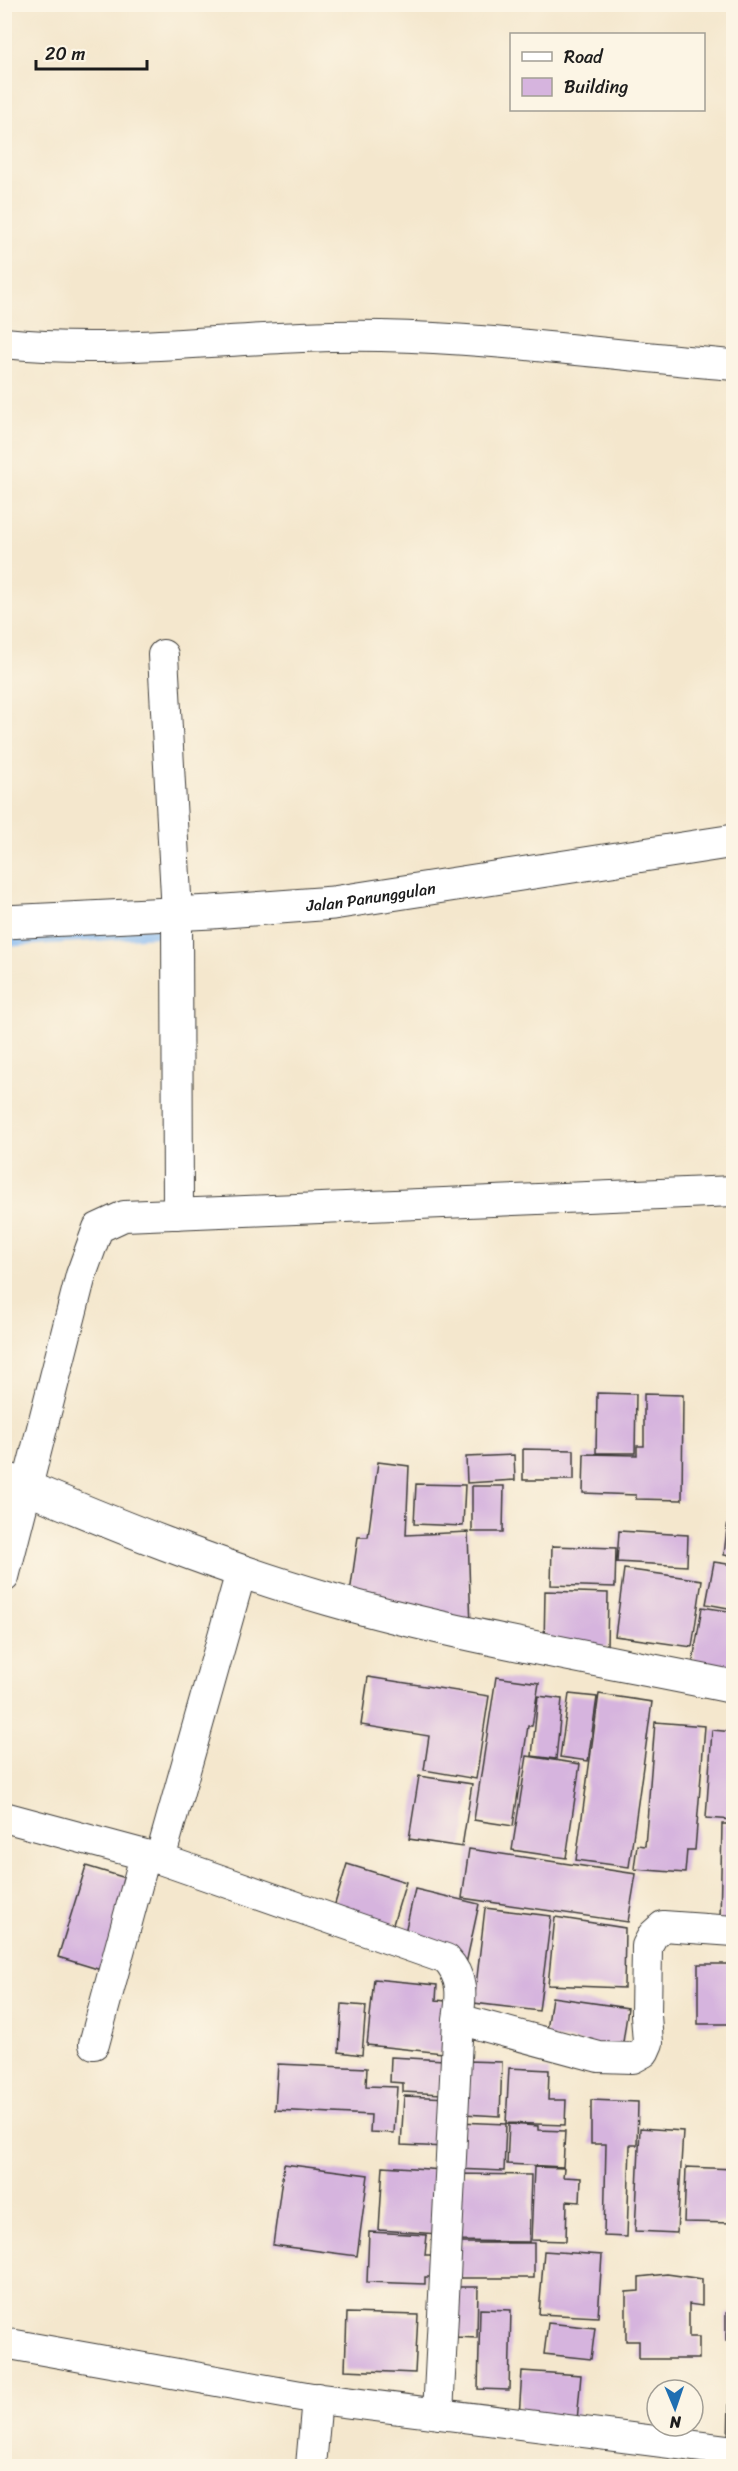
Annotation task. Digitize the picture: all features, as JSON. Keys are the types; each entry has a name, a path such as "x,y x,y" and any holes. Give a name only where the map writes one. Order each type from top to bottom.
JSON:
{"main road":[{"name":"Jalan Panunggulan","path":"4,922 177,914 333,903 734,841"},
{"path":"16,1483 241,1572 392,1616 734,1687"}],"street":[{"path":"4,343 38,346 152,346 381,336 734,365"},
{"path":"163,655 177,914 178,1214"},
{"path":"4,1576 16,1483 98,1228 124,1216 734,1191"},
{"path":"94,2044 241,1572"},
{"path":"4,1817 152,1858 446,1959 457,1971 462,1997 458,2019 438,2414"},
{"path":"458,2019 598,2057 633,2058 644,2052 648,2043 647,1946 653,1935 663,1926 734,1931"},
{"path":"4,2343 317,2398 734,2451"},
{"path":"311,2466 317,2398"}],"building":[{"path":"597,1393 636,1394 635,1453 596,1453"},
{"path":"644,1394 683,1395 682,1500 636,1499 636,1495 583,1493 584,1454 637,1455 637,1446 644,1446"},
{"path":"523,1449 574,1450 574,1480 523,1480"},
{"path":"514,1455 515,1480 467,1483 466,1457"},
{"path":"378,1462 409,1466 406,1535 468,1532 471,1629 349,1600 358,1537 368,1537"},
{"path":"416,1484 465,1485 463,1526 414,1524"},
{"path":"472,1486 504,1486 503,1532 472,1532"},
{"path":"728,1520 734,1521 734,1557 724,1555"},
{"path":"619,1531 688,1535 687,1566 617,1562"},
{"path":"552,1546 616,1548 615,1587 551,1585"},
{"path":"714,1562 734,1565 734,1609 706,1604"},
{"path":"624,1569 702,1580 692,1647 615,1636"},
{"path":"545,1591 608,1593 607,1647 544,1646"},
{"path":"702,1607 734,1612 734,1680 691,1673"},
{"path":"368,1677 489,1696 476,1779 424,1770 429,1736 361,1725"},
{"path":"496,1677 539,1683 532,1726 528,1726 513,1826 474,1820"},
{"path":"569,1694 597,1697 588,1761 560,1757"},
{"path":"599,1694 652,1702 629,1867 576,1860"},
{"path":"538,1696 562,1699 556,1759 532,1756"},
{"path":"655,1722 705,1726 695,1850 687,1850 685,1873 634,1869 637,1845 645,1846"},
{"path":"712,1730 734,1732 734,1820 706,1818"},
{"path":"527,1756 580,1764 566,1858 512,1850"},
{"path":"419,1776 472,1784 462,1847 409,1839"},
{"path":"722,1824 734,1824 734,1923 720,1922"},
{"path":"469,1849 636,1874 628,1922 462,1898"},
{"path":"347,1864 406,1882 390,1934 331,1917"},
{"path":"86,1866 129,1879 101,1970 58,1957"},
{"path":"415,1889 479,1904 466,1964 403,1941"},
{"path":"485,1908 551,1916 539,2011 474,2003"},
{"path":"555,1917 625,1928 624,1988 548,1985"},
{"path":"698,1964 734,1964 734,2024 698,2024"},
{"path":"374,1979 437,1985 436,2000 457,2002 452,2054 367,2045"},
{"path":"552,1997 628,2008 622,2049 546,2037"},
{"path":"342,2004 366,2006 362,2055 339,2052"},
{"path":"391,2057 444,2060 442,2094 403,2092 403,2083 390,2082"},
{"path":"465,2061 502,2062 500,2116 463,2114"},
{"path":"278,2064 367,2068 366,2086 397,2087 394,2133 370,2132 371,2115 275,2110"},
{"path":"509,2068 549,2070 548,2100 566,2100 565,2125 506,2123"},
{"path":"404,2096 449,2098 447,2147 401,2145"},
{"path":"591,2100 638,2102 637,2145 630,2145 627,2237 604,2236 606,2144 591,2144"},
{"path":"458,2122 506,2124 504,2171 456,2169"},
{"path":"509,2124 538,2126 538,2130 565,2131 563,2167 507,2164"},
{"path":"640,2128 683,2131 677,2233 635,2231"},
{"path":"284,2164 368,2175 357,2256 273,2245"},
{"path":"383,2166 443,2170 439,2234 379,2230"},
{"path":"534,2167 564,2168 563,2177 581,2178 580,2202 567,2201 566,2241 531,2240"},
{"path":"686,2167 734,2169 734,2223 684,2222"},
{"path":"455,2174 531,2175 529,2242 454,2241"},
{"path":"369,2232 427,2235 425,2255 435,2255 434,2277 425,2277 425,2284 367,2282"},
{"path":"453,2243 534,2243 534,2278 453,2278"},
{"path":"544,2251 602,2255 598,2317 539,2314"},
{"path":"667,2274 702,2279 702,2306 689,2304 689,2337 699,2337 699,2359 639,2359 639,2341 626,2341 626,2292 639,2291 639,2277"},
{"path":"456,2287 478,2287 477,2338 455,2337"},
{"path":"480,2309 511,2310 509,2390 478,2389"},
{"path":"347,2313 418,2315 415,2373 345,2370"},
{"path":"726,2313 734,2313 734,2341 726,2341"},
{"path":"548,2323 595,2328 591,2359 544,2354"},
{"path":"730,2359 734,2359 734,2446 728,2445"},
{"path":"522,2371 581,2375 577,2421 519,2417"}],"waterway":[{"path":"4,942 157,932"}]}
